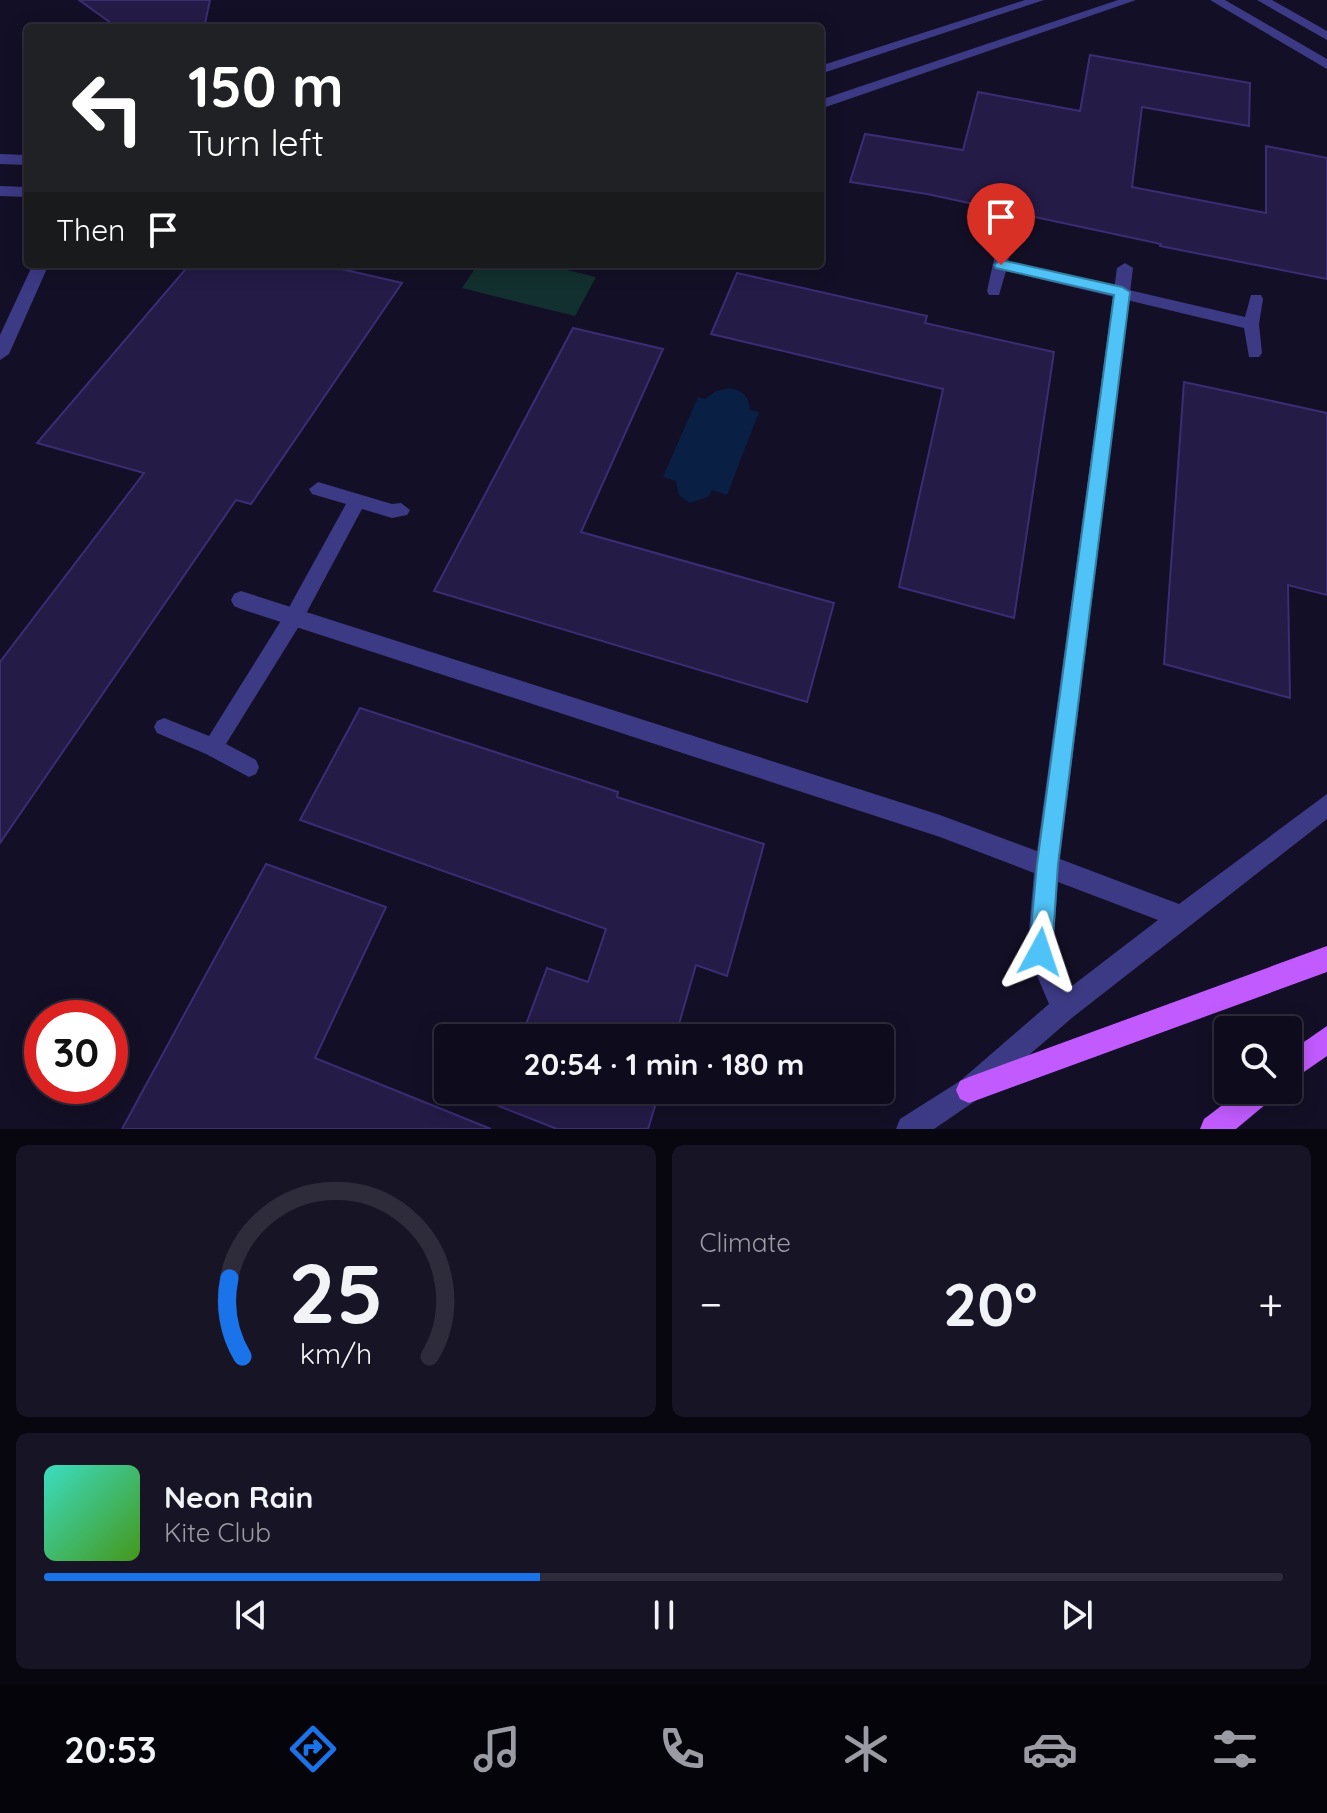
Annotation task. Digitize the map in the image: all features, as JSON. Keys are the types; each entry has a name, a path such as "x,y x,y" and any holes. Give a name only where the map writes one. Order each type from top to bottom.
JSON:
{"main road":[{"path":"969,1090 1327,959"},
{"path":"1302,1059 1327,1039"},
{"path":"1214,1129 1245,1104"}],"street":[{"path":"824,69 1038,0"},
{"path":"824,104 1130,0"},
{"path":"1216,0 1327,65"},
{"path":"1263,0 1327,36"},
{"path":"0,159 24,160"},
{"path":"0,191 24,192"},
{"path":"0,354 39,268"},
{"path":"1064,1008 1045,970 1040,952 1047,864 1124,280"},
{"path":"241,600 940,826 1181,917"},
{"path":"910,1129 969,1090 1064,1008 1327,805"}],"lane":[{"path":"994,291 1005,241"},
{"path":"1001,265 1124,280 1251,324"},
{"path":"1254,353 1251,324 1256,299"},
{"path":"318,489 392,511 401,510"},
{"path":"213,747 294,617 357,501"},
{"path":"164,727 213,747 249,767"}],"green space":[{"path":"475,268 559,268 596,277 575,316 462,288"}],"water":[{"path":"730,388 745,395 750,410 759,412 727,495 712,490 708,497 690,503 679,495 676,481 663,477 698,397 705,399 716,391"}],"building":[{"path":"79,0 210,0 205,24 112,24"},
{"path":"1090,55 1250,83 1249,126 1142,107 1132,187 1266,213 1266,146 1327,158 1327,279 1160,246 927,194 850,182 865,134 963,150 978,92 1080,111"},
{"path":"187,268 337,268 402,283 251,504 236,500 0,843 0,662 144,473 37,443"},
{"path":"737,273 927,316 925,323 1054,352 1014,618 899,587 943,389 711,334"},
{"path":"573,328 663,349 581,532 834,603 807,702 434,591"},
{"path":"1184,382 1327,413 1327,595 1288,585 1290,698 1164,664"},
{"path":"360,708 618,792 617,797 764,844 727,976 696,965 679,1024 526,1024 547,968 588,982 606,929 300,820"},
{"path":"266,864 386,907 315,1058 491,1129 122,1129"},
{"path":"656,1104 648,1129 557,1129 496,1105"}],"route":[{"path":"1001,265 1122,292 1047,864 1040,952"}]}
